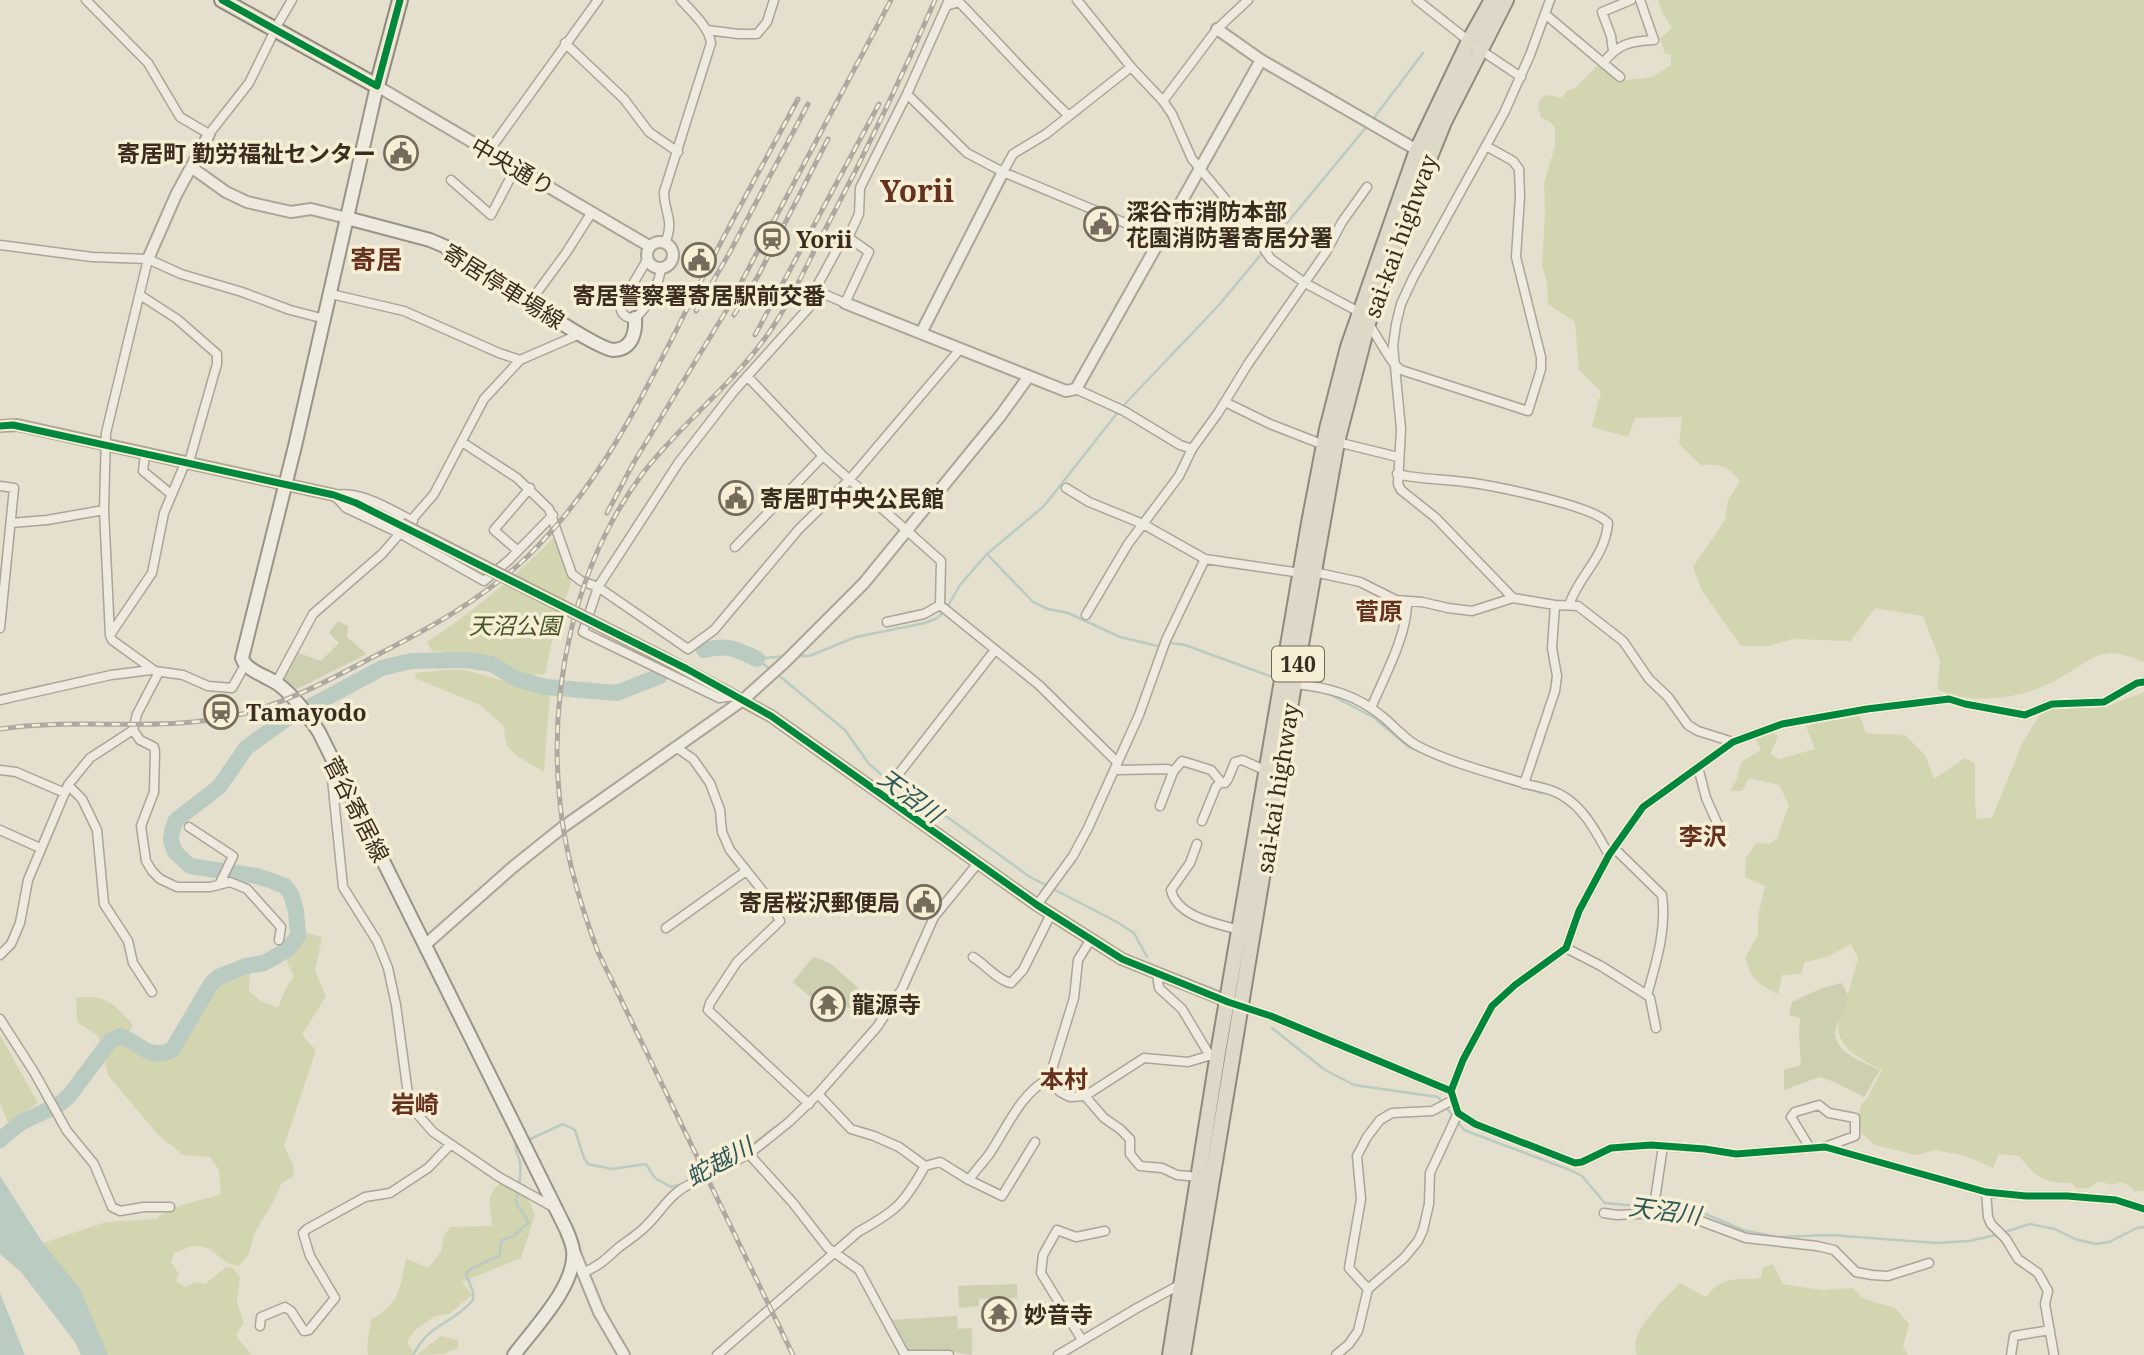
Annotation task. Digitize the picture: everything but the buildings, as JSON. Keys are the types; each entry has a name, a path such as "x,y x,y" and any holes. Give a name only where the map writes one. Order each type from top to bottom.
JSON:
{"highway":[{"name":"sai-kai highway","path":"1170,1355 1199,1177 1214,1055 1235,1004 1240,930 1267,771 1331,444 1364,318 1423,153 1492,0"},
{"name":"sai-kai highway","path":"1474,45 1506,0"},
{"name":"sai-kai highway","path":"1183,1355 1235,1004 1294,684 1307,572"}],"main road":[{"path":"222,0 377,86"},
{"path":"245,665 242,658 245,645 331,294 377,86 400,0"},
{"name":"寄居停車場線","path":"347,218 444,246 580,334 608,349 616,350 627,346 634,337 635,318"},
{"name":"菅谷寄居線","path":"245,665 276,683 297,702 319,732 557,1209 573,1249"},
{"path":"514,1355 566,1284 570,1275 573,1249"}],"street":[{"path":"86,0 148,62 180,117 209,134"},
{"path":"156,671 112,640 110,635 104,510 106,433 148,259 162,223 209,134 248,83 292,0"},
{"path":"489,152 598,0"},
{"path":"665,243 671,223 664,192 711,43 706,30 681,0"},
{"path":"706,30 757,34 767,22 774,0"},
{"path":"1077,0 1131,67 1163,100 1192,159 1247,225 1271,259 1364,318 1395,366 1528,411 1541,369 1541,357 1516,257 1520,197 1518,169 1513,161 1486,146"},
{"path":"1163,100 1217,29 1248,0"},
{"path":"1417,0 1474,45 1521,77"},
{"path":"1513,598 1436,518 1401,490 1398,484 1401,429 1393,346 1401,304 1521,77 1550,0"},
{"path":"1613,51 1611,36 1602,12 1632,0"},
{"path":"1603,63 1613,51 1633,40 1654,40 1640,0"},
{"path":"1069,116 1029,78 961,1 947,3 907,94 860,188 859,214 847,240 841,242 817,286 817,291 1066,391 1076,389 1124,411 1180,445 1192,449"},
{"path":"1545,14 1620,77"},
{"path":"1217,29 1261,60 1423,153"},
{"path":"565,43 624,99 649,132 678,152"},
{"path":"1076,389 1261,60"},
{"path":"921,333 1013,154 1037,140 1131,67"},
{"name":"中央通り","path":"377,86 649,246"},
{"path":"907,94 961,148 1003,172 1161,238"},
{"path":"191,167 241,200 291,212 311,209 347,218"},
{"path":"451,180 491,215 516,167"},
{"path":"1086,615 1128,544 1179,476 1192,449 1367,187"},
{"path":"530,302 592,212"},
{"path":"845,303 869,252 847,240"},
{"path":"657,242 665,243 671,248 673,257 669,265 653,267 647,260 649,246 657,242"},
{"path":"0,244 92,257 148,259 181,274 290,310 325,318"},
{"path":"647,260 620,307 625,316 635,318 640,314 660,279 661,268"},
{"path":"331,294 404,311 520,360"},
{"path":"739,698 719,698 583,632 597,587 679,462 747,376 821,294"},
{"path":"110,635 152,573 164,513 187,462 217,364 217,354 177,319 140,295"},
{"path":"276,683 313,614 383,554 401,529 413,521 434,495 484,399 520,360 580,334"},
{"path":"463,442 530,488 553,515 572,574 580,581 597,587 688,649 714,630 799,529 850,479 961,348"},
{"path":"747,376 823,456 941,561 940,605"},
{"path":"425,945 563,827 676,747 785,662 864,583 1001,415 1029,376"},
{"path":"1224,402 1270,424 1331,444 1398,457"},
{"path":"0,426 17,425 334,495 662,657 771,716 1037,905 1122,959 1271,1016 1452,1095 1458,1113 1475,1124 1575,1163 1611,1148 1663,1146 1735,1154 1825,1147 1855,1136 1855,1118 1829,1113 1819,1105 1795,1112 1791,1117 1810,1148"},
{"path":"145,454 143,471 172,494"},
{"path":"735,547 823,456"},
{"path":"1397,474 1473,483 1551,500 1606,519 1608,530 1596,561 1569,605"},
{"path":"0,486 14,488 0,628"},
{"path":"518,551 494,530 530,488"},
{"path":"1066,488 1089,502 1143,524 1205,559 1307,572 1360,582 1396,600 1448,608 1472,611 1513,598 1578,606 1623,641 1649,679 1668,697 1689,725 1698,732 1733,742"},
{"path":"334,495 349,492 413,521"},
{"path":"11,523 104,510"},
{"path":"401,529 484,581 553,515"},
{"path":"1037,905 1077,849 1139,715 1166,640 1205,559"},
{"path":"1371,708 1403,629 1407,613 1406,601"},
{"path":"887,622 924,614 940,605"},
{"path":"940,605 1039,685 1118,770 1168,769 1173,772"},
{"path":"1524,783 1555,691 1557,676 1552,648 1555,605"},
{"path":"883,794 995,650"},
{"path":"0,700 111,675 156,671 183,675 208,686 229,689 234,687 245,665"},
{"path":"0,956 11,944 20,923 25,888 66,789 90,758 133,730 156,671"},
{"path":"1368,1289 1349,1268 1361,1199 1357,1156 1367,1137 1380,1120 1392,1113 1432,1111 1452,1095 1463,1060 1492,1006 1515,985 1566,948 1579,911 1611,851 1643,807 1733,742 1782,724 1867,709 1949,699 2025,715 2052,704 2104,702 2137,683 2144,682"},
{"path":"1294,684 1327,687 1349,695 1371,708 1416,744 1445,757 1554,790 1566,797 1581,811 1611,851 1662,895 1663,922 1657,964 1647,995"},
{"path":"133,730 141,740 154,747 155,752 154,792 141,826 146,861 160,879 177,887 210,887 221,881 233,856 189,827"},
{"path":"676,747 693,759 710,783 720,810 722,832 730,850 765,894 780,921 737,962 708,1010 809,1104"},
{"path":"1202,821 1216,788 1228,779 1235,762 1242,760 1267,771"},
{"path":"1160,806 1173,772 1182,761 1211,770 1221,782"},
{"path":"337,767 331,769 343,887 377,941 388,968 396,1005 408,1094 426,1125 450,1145 499,1177 557,1209"},
{"path":"1698,767 1706,798 1724,836"},
{"path":"0,770 16,772 66,789 82,799 97,830 104,904 128,941 133,963 152,992"},
{"path":"0,830 40,848"},
{"path":"1197,844 1190,863 1171,890 1173,898 1191,913 1210,922 1240,930"},
{"path":"713,1174 749,1154 809,1104 889,1012 934,918 978,863"},
{"path":"666,928 746,871"},
{"path":"221,881 247,889 281,928 279,940"},
{"path":"973,957 988,967 1001,981 1012,983 1023,970 1051,914"},
{"path":"969,1180 990,1153 1009,1118 1040,1083 1049,1079 1074,998 1079,960 1091,939"},
{"path":"1566,948 1647,995 1650,998 1656,1028"},
{"path":"1049,1079 1060,1092 1070,1097 1085,1096 1144,1058 1188,1062 1214,1055 1182,1009 1159,988 1157,974"},
{"path":"0,1019 67,1131 94,1164 113,1207 120,1211 170,1207"},
{"path":"818,1094 851,1129 900,1147 925,1166"},
{"path":"1085,1096 1104,1118 1130,1139 1130,1154 1140,1166 1199,1177"},
{"path":"1336,1355 1358,1331 1368,1289 1404,1258 1418,1241 1429,1204 1430,1172 1458,1113"},
{"path":"717,1355 858,1232 903,1203 925,1166 940,1162 1002,1196 1035,1142"},
{"path":"260,1325 261,1317 285,1307 291,1311 304,1331 309,1330 335,1297 310,1256 303,1233 307,1229 365,1197 390,1193 428,1168 450,1145"},
{"path":"1653,1213 1663,1146"},
{"path":"1825,1147 1986,1192 2116,1200 2144,1209"},
{"path":"749,1154 833,1253 859,1270 906,1355 949,1355"},
{"path":"582,1273 605,1261 646,1226 668,1198 680,1188 693,1183"},
{"path":"1986,1192 1991,1224 2006,1239 2018,1259 2038,1273 2048,1292 2045,1304 2054,1355"},
{"path":"1604,1213 1682,1214 1746,1238 1834,1250 1856,1272 1872,1275 1888,1276 1929,1263"},
{"path":"1082,1340 1041,1273 1043,1255 1057,1230 1076,1237 1105,1231"},
{"path":"573,1249 608,1330 624,1355"},
{"path":"1058,1355 1182,1284 1196,1279"},
{"path":"2011,1355 2014,1336 2050,1331"}],"green space":[{"path":"1658,0 2144,0 2144,662 2129,656 2102,654 2031,691 1983,699 1937,689 1940,661 1923,616 1875,608 1851,641 1793,639 1768,646 1741,646 1702,591 1693,567 1725,520 1728,501 1740,481 1723,467 1701,465 1679,444 1682,417 1635,418 1628,437 1592,427 1601,392 1579,370 1575,322 1548,304 1547,283 1542,265 1544,183 1555,146 1555,127 1541,118 1538,106 1541,98 1548,95 1561,98 1598,65 1620,81 1652,77 1671,65 1671,55 1665,54 1660,38 1672,28"},
{"name":"天沼公園","path":"556,535 572,579 554,632 545,674 528,675 494,658 432,651 427,642 495,592"},
{"path":"338,621 348,626 347,637 367,654 293,691 281,681 296,652 321,661 339,643 329,633"},
{"path":"465,670 550,693 544,772 517,756 507,746 503,725 480,705 415,678 416,673"},
{"path":"2144,692 2144,1191 2134,1191 2122,1183 2112,1185 2098,1181 2089,1188 2076,1188 2072,1183 2054,1182 2036,1174 2019,1156 1999,1154 1993,1168 1966,1156 1935,1150 1916,1155 1875,1145 1862,1134 1859,1117 1861,1105 1882,1070 1849,1050 1839,1035 1840,1012 1848,995 1858,958 1851,944 1827,957 1805,962 1801,974 1782,975 1778,994 1756,980 1745,958 1758,935 1758,916 1765,886 1745,877 1746,858 1756,843 1769,844 1777,838 1789,805 1779,785 1749,778 1742,791 1730,791 1741,762 1761,750 1755,738 1779,735 1770,754 1779,759 1815,749 1806,726 1859,714 1866,733 1905,735 1925,755 1934,779 1965,758 1975,764 1977,819 1992,818 2022,744 2043,709 2106,707"},
{"path":"307,933 322,937 315,971 326,996 302,1035 316,1050 284,1146 294,1167 293,1176 281,1184 254,1234 249,1253 239,1266 226,1262 208,1249 195,1246 174,1253 171,1262 179,1274 176,1281 185,1287 196,1282 205,1284 226,1267 233,1268 240,1277 237,1302 244,1323 236,1334 251,1355 108,1355 43,1243 106,1222 156,1219 169,1210 221,1194 219,1170 210,1157 183,1155 158,1135 108,1075 98,1036 77,1022 76,998 95,997 109,1002 133,1025 127,1035 137,1049 159,1058 181,1044 207,994 214,984 226,976 250,968 249,991 261,1001 278,1008 294,976 287,963 288,958"},
{"path":"813,957 830,963 864,993 850,1009 824,989 814,1000 793,982"},
{"path":"1842,983 1849,997 1836,1028 1838,1044 1857,1060 1880,1070 1864,1097 1819,1077 1784,1090 1784,1070 1801,1065 1800,1018 1789,1015 1792,1002 1822,988"},
{"path":"0,1035 38,1103 8,1123 0,1103"},
{"path":"500,1183 528,1199 535,1215 521,1258 462,1282 472,1295 449,1314 435,1316 414,1331 407,1342 415,1355 368,1355 371,1320 387,1308 397,1295 406,1258 428,1268 441,1252 444,1236 450,1227 492,1226 490,1198"},
{"path":"1773,1264 1783,1284 1821,1290 1853,1288 1862,1298 1895,1308 1909,1324 1903,1347 1908,1355 1637,1355 1635,1346 1642,1326 1680,1283 1706,1297 1724,1282 1761,1278 1762,1268"},
{"path":"1017,1284 1017,1298 979,1299 979,1306 959,1308 958,1286"},
{"path":"957,1316 958,1329 972,1328 972,1355 938,1349 906,1352 890,1320"},
{"path":"441,1336 458,1340 458,1348 444,1354 417,1355"}],"shaded area":[{"path":"0,1176 43,1243 80,1289 108,1355 81,1355 75,1342 21,1272 0,1254"},
{"path":"0,1293 25,1355 0,1355"}],"waterway":[{"path":"1373,119 1423,53"},
{"path":"1122,407 1220,304 1368,125"},
{"path":"795,656 809,656 856,637 925,623 937,618 945,611 960,585 987,554 1044,506 1118,412"},
{"path":"987,554 1033,602 1048,609 1068,613 1120,637 1158,646"},
{"path":"1170,643 1185,645 1278,679"},
{"path":"704,650 731,648 757,659"},
{"path":"757,659 785,656"},
{"name":"天沼川","path":"757,659 771,670"},
{"path":"0,1140 20,1123 58,1105 69,1096 110,1041 121,1036 151,1052 164,1053 172,1050 211,984 218,977 246,966 264,963 287,950 298,936 296,911 291,894 285,886 257,876 190,866 175,852 171,841 176,820 219,787 246,748 283,721 382,668 411,661 467,660 492,664 517,679 546,687 617,693 660,676"},
{"name":"天沼川","path":"777,674 845,730 869,764 895,786 950,819 1030,877 1134,933 1147,957"},
{"path":"1325,692 1373,717 1409,747 1439,759"},
{"path":"1511,783 1541,793"},
{"name":"天沼川","path":"1272,1028 1325,1070 1354,1085 1438,1097 1464,1130 1582,1176 1605,1203 1701,1212 1743,1230 1777,1237 1830,1235 1937,1243 1969,1241 2030,1224 2055,1229 2075,1239 2095,1244 2109,1242 2144,1227"},
{"name":"蛇越川","path":"528,1140 563,1124 575,1130 588,1164 612,1169 646,1164 655,1178 671,1187 712,1170 775,1127"},
{"name":"蛇越川","path":"413,1355 427,1336 473,1300 466,1274 469,1270 500,1255 501,1241 515,1235 529,1222 516,1203 520,1172 516,1145 519,1144"}],"railway":[{"path":"607,513 634,462 726,311 891,0"},
{"path":"793,1355 598,952 569,860 560,803 558,717 571,630 599,547 619,509 643,473 754,353 776,321 870,142 935,0"},
{"path":"0,729 59,724 179,723 256,710 308,690 396,645 455,612 493,586 528,556 555,527 603,462 644,393 798,99"},
{"path":"696,311 808,104"},
{"path":"755,335 879,104"},
{"path":"734,315 758,276 828,139"}],"cycle path":[{"path":"222,0 377,86 400,0"},
{"path":"0,426 13,425 334,495 356,503 687,669 771,716 1037,905 1122,959 1228,1002 1271,1016 1451,1091"},
{"path":"2144,682 2137,683 2104,702 2052,704 2025,715 1949,699 1867,709 1782,724 1733,742 1643,807 1609,855 1579,911 1566,948 1515,985 1492,1006 1463,1060 1451,1091 1458,1113 1475,1124 1575,1163 1611,1148 1651,1145 1736,1154 1825,1147 1986,1192 2116,1200 2144,1209"}],"place":[{"name":"寄居町 勤労福祉センター","path":"401,153"},
{"name":"深谷市消防本部 花園消防署寄居分署","path":"1101,224"},
{"name":"Yorii","path":"772,239"},
{"name":"寄居警察署寄居駅前交番","path":"699,260"},
{"name":"寄居町中央公民館","path":"736,498"},
{"name":"Tamayodo","path":"221,712"},
{"name":"寄居桜沢郵便局","path":"924,902"},
{"name":"龍源寺","path":"828,1004"},
{"name":"妙音寺","path":"999,1314"}],"district":[{"name":"Yorii","path":"917,190"},
{"name":"寄居","path":"376,259"},
{"name":"菅原","path":"1379,610"},
{"name":"李沢","path":"1703,835"},
{"name":"本村","path":"1064,1078"},
{"name":"岩崎","path":"415,1103"}]}
